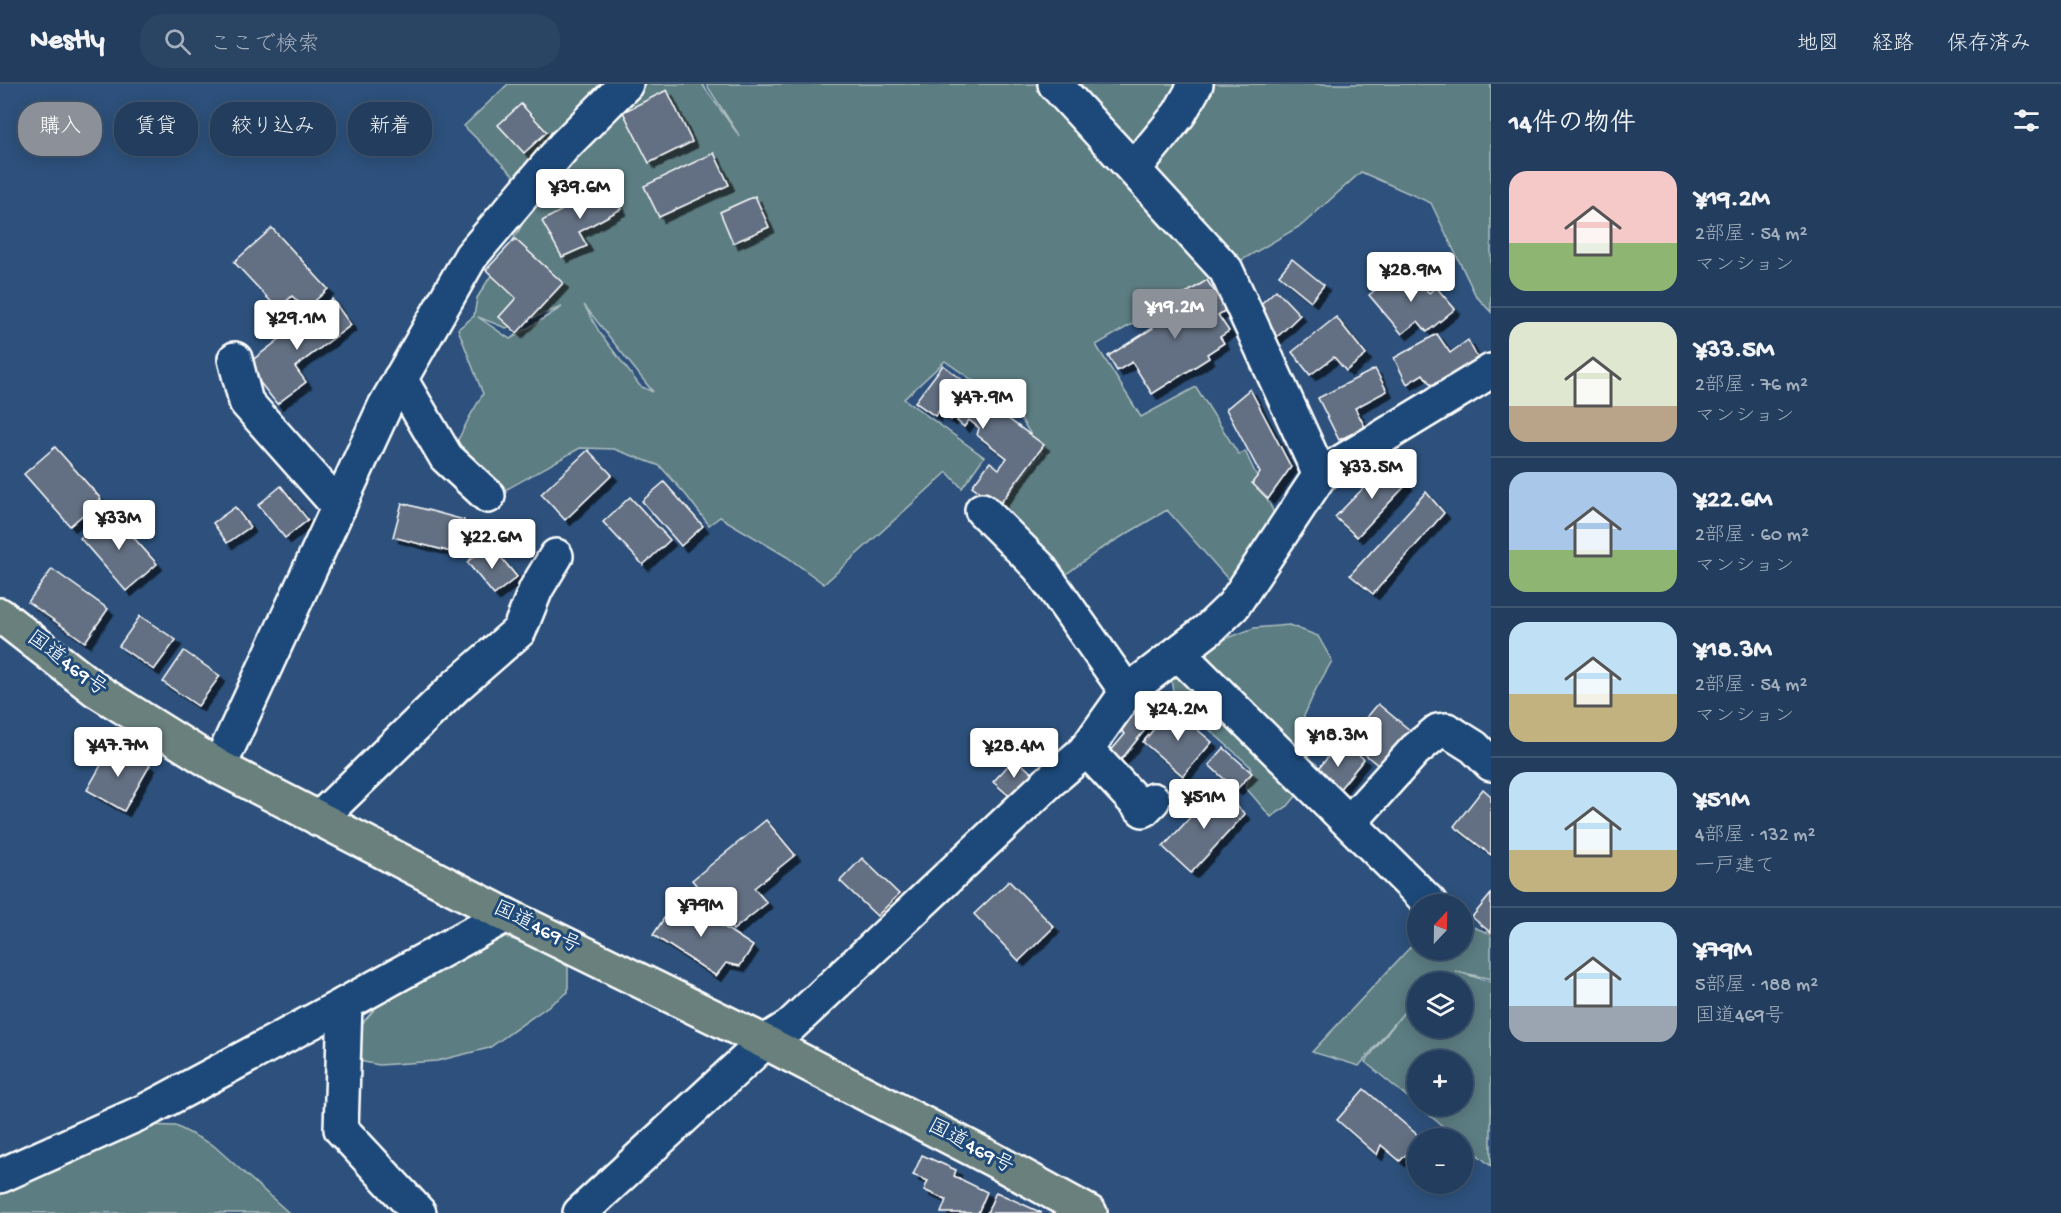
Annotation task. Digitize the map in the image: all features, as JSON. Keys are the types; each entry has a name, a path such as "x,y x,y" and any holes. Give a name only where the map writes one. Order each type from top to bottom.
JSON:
{"highway":[{"name":"国道469号","path":"0,615 96,690 219,767 506,915 765,1042 992,1159 1090,1213"}],"street":[{"path":"219,767 385,406 471,256 564,146 626,84"},
{"path":"1055,84 1226,270 1320,475"},
{"path":"1134,169 1179,114 1196,84"},
{"path":"235,359 246,402 339,507"},
{"path":"580,1213 765,1042 790,1026 1086,749 1127,692 1210,628 1233,606 1320,475 1491,371"},
{"path":"400,379 446,457 488,496"},
{"path":"982,510 1039,567 1127,692"},
{"path":"319,819 456,686 519,631 536,589 556,556"},
{"path":"1178,653 1421,894"},
{"path":"1350,822 1415,750 1438,730 1447,730 1474,747 1491,764"},
{"path":"1086,749 1143,810 1153,800"},
{"path":"0,1176 147,1110 506,915"},
{"path":"345,1004 342,1129 419,1213"}],"green space":[{"path":"508,84 702,84 740,137 706,84 1491,84 1491,312 1476,296 1431,203 1361,172 1302,225 1096,345 1141,417 1196,387 1239,455 1245,451 1280,526 1241,594 1167,510 1099,550 1061,578 993,513 1042,453 1017,412 945,361 904,399 984,457 962,488 947,472 824,584 787,557 720,517 709,525 660,466 614,449 580,448 493,497 453,450 483,394 458,329 474,316 477,298 527,217 523,185 464,126","holes":["584,305 653,392 640,386 600,333","562,307 510,339 478,317 506,328"]},
{"path":"1289,625 1318,636 1332,661 1304,716 1310,773 1305,785 1288,806 1271,817 1246,788 1251,767 1174,698 1171,679 1207,646 1254,628"},
{"path":"1473,927 1491,934 1491,979 1473,975 1473,972 1407,972 1407,1038 1473,1038 1473,976 1491,982 1491,1166 1473,1151 1473,1128 1445,1128 1430,1116 1473,1116 1473,1050 1407,1050 1407,1097 1365,1062 1404,1012 1359,1066 1312,1052 1407,951 1407,960 1473,960"},
{"path":"503,936 544,951 568,967 568,992 489,1048 437,1061 379,1065 349,1059 360,1026 402,977 478,944"},
{"path":"142,1125 176,1126 213,1145 289,1213 0,1213 0,1189 74,1163"}],"building":[{"path":"667,90 692,142 649,163 623,112"},
{"path":"521,104 547,132 524,153 498,125"},
{"path":"714,153 729,185 659,217 644,186"},
{"path":"608,185 621,209 579,232 587,246 562,257 542,221"},
{"path":"755,196 769,227 733,243 720,212"},
{"path":"272,228 328,289 306,309 292,296 278,309 234,262"},
{"path":"515,239 563,283 517,333 499,317 516,298 486,270"},
{"path":"1292,259 1324,285 1311,301 1279,275"},
{"path":"1401,269 1412,281 1416,278 1429,293 1436,287 1455,309 1427,332 1418,321 1402,334 1369,295"},
{"path":"1207,280 1226,310 1218,315 1229,331 1220,337 1224,343 1207,354 1209,358 1152,394 1132,362 1117,371 1108,356 1153,328 1142,311 1159,301 1172,320 1190,309 1185,294"},
{"path":"1276,290 1300,315 1276,338 1252,312"},
{"path":"332,299 351,325 295,367 306,382 277,404 246,365"},
{"path":"1336,317 1366,355 1346,371 1334,357 1310,375 1292,352"},
{"path":"1437,334 1450,353 1468,340 1481,365 1431,385 1423,374 1407,384 1394,358"},
{"path":"943,365 974,389 979,383 1002,400 995,409 1044,445 998,506 972,486 990,462 999,469 1007,458 977,435 979,428 969,420 964,427 957,421 960,417 956,414 951,420 939,411 935,416 915,402"},
{"path":"1375,369 1387,391 1355,408 1365,427 1339,440 1318,398"},
{"path":"1250,389 1291,467 1268,499 1252,483 1260,473 1226,409"},
{"path":"55,447 101,499 70,526 24,474"},
{"path":"588,450 612,475 565,520 541,494"},
{"path":"1389,462 1407,484 1357,537 1335,517"},
{"path":"664,482 703,526 681,546 642,501"},
{"path":"281,486 308,520 285,538 258,505"},
{"path":"1426,492 1444,513 1373,594 1350,575"},
{"path":"630,497 670,540 643,565 603,522"},
{"path":"402,503 464,520 455,553 393,537"},
{"path":"235,507 250,527 227,543 213,523"},
{"path":"111,512 157,564 126,591 80,538"},
{"path":"490,544 517,577 494,595 467,562"},
{"path":"52,569 108,609 85,642 28,602"},
{"path":"140,616 176,640 154,670 119,646"},
{"path":"184,651 220,676 198,706 163,682"},
{"path":"1378,704 1411,731 1380,767 1348,740"},
{"path":"1172,708 1212,742 1183,776 1143,742"},
{"path":"1129,711 1148,726 1120,761 1110,752 1125,734 1117,727"},
{"path":"1341,741 1364,759 1334,796 1311,778"},
{"path":"113,744 150,765 124,811 87,790"},
{"path":"1224,748 1252,773 1236,790 1209,765"},
{"path":"1015,758 1035,776 1014,800 993,782"},
{"path":"1217,788 1245,814 1191,873 1163,847"},
{"path":"1483,789 1491,796 1491,855 1454,826"},
{"path":"766,820 795,855 754,888 767,903 733,930 692,880"},
{"path":"862,858 899,894 877,916 840,881"},
{"path":"1009,881 1054,927 1019,961 974,914"},
{"path":"1491,894 1491,933 1473,916"},
{"path":"678,897 753,946 740,966 726,963 716,976 653,935"},
{"path":"1364,1089 1409,1128 1407,1128 1407,1154 1400,1161 1381,1145 1377,1155 1337,1120"},
{"path":"922,1155 956,1170 954,1176 987,1192 978,1213 941,1213 946,1200 924,1190 928,1181 913,1175"},
{"path":"996,1192 1042,1213 987,1213"}]}
